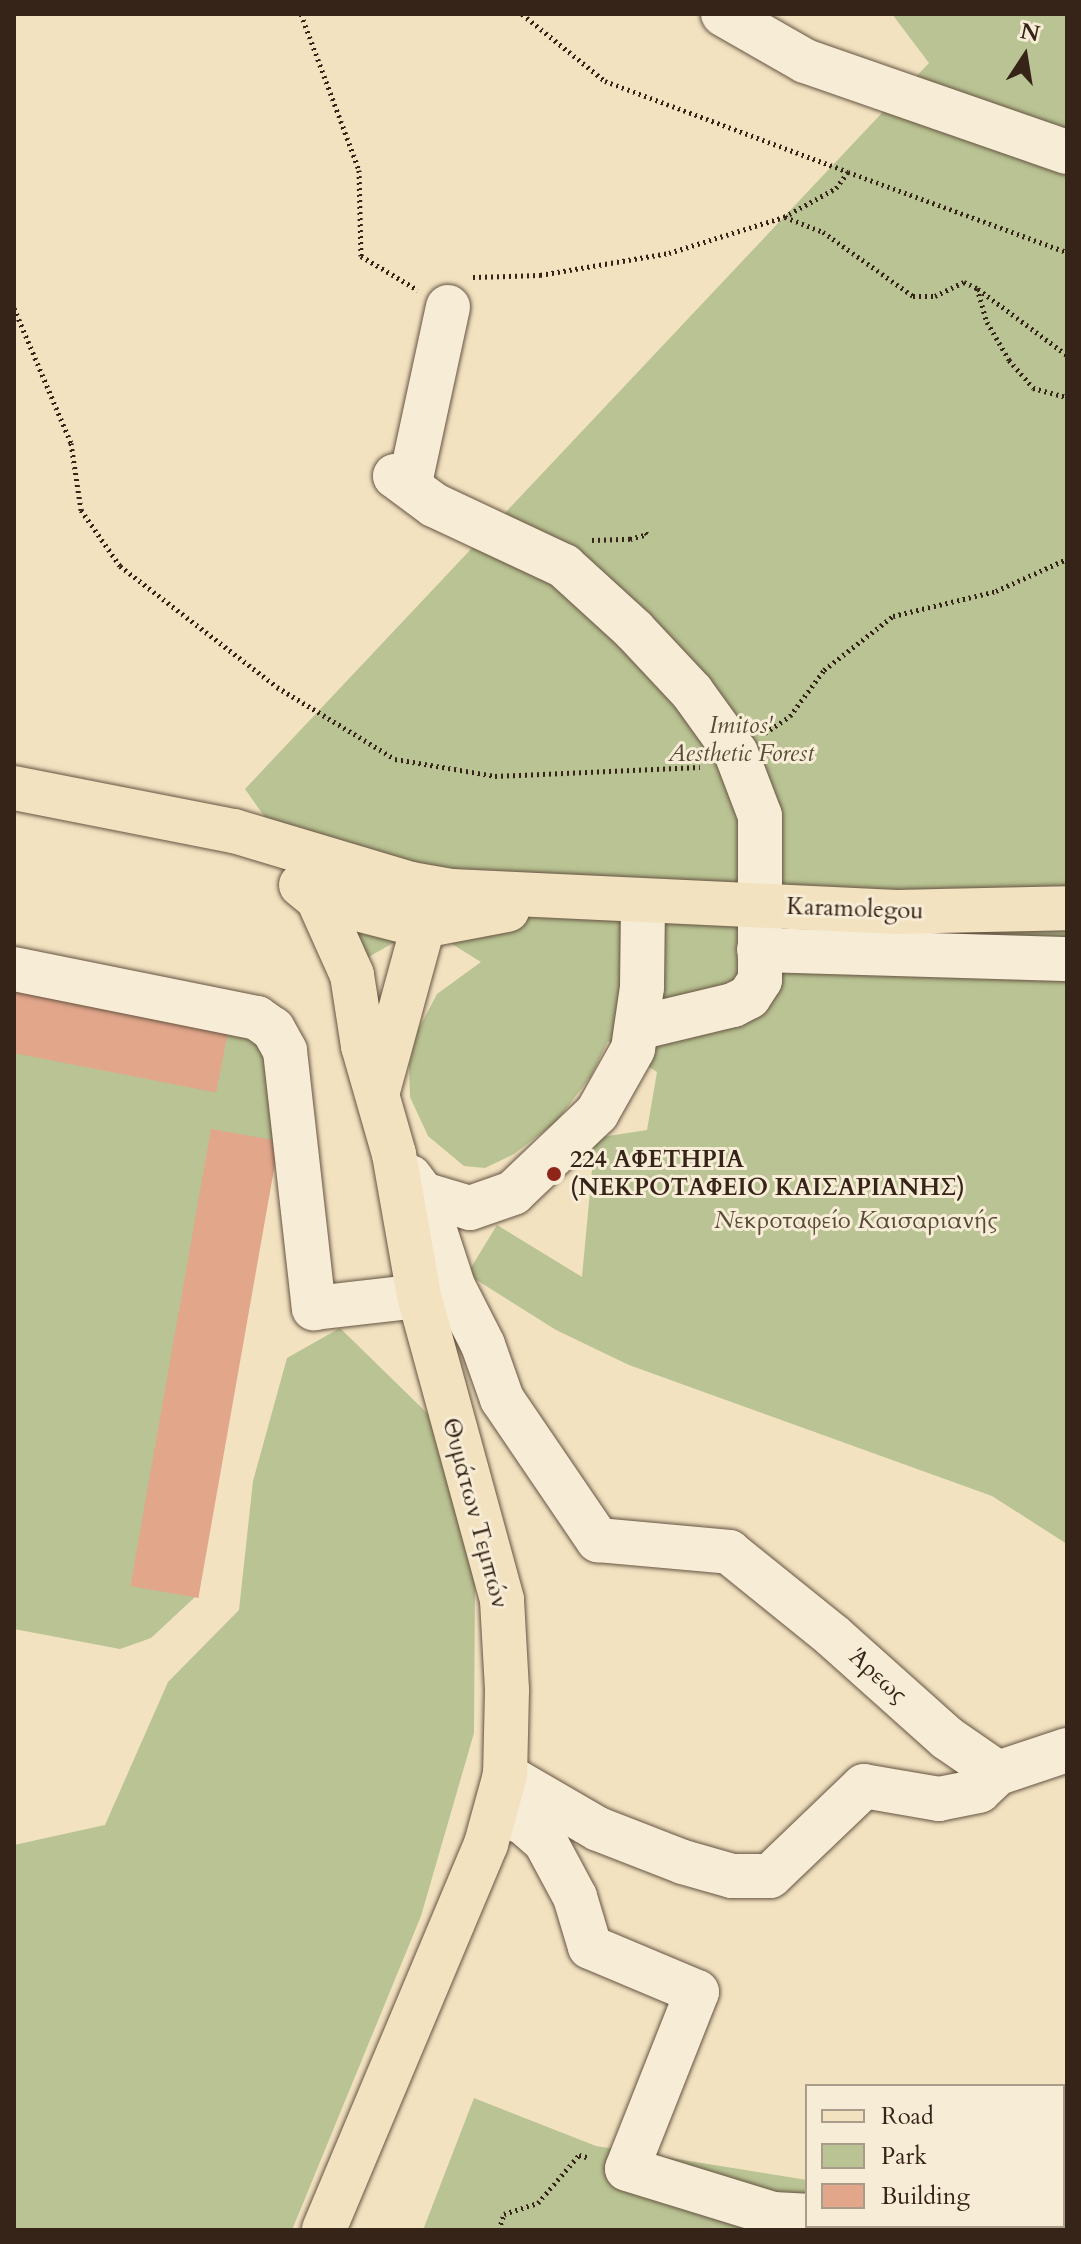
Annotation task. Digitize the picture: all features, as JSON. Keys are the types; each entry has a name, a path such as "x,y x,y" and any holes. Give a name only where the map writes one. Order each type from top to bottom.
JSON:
{"main road":[{"path":"20,783 234,831 407,909"},
{"path":"234,831 318,899 352,975 363,1046 378,1091"},
{"name":"Karamolegou","path":"407,909 565,898 897,912 1067,908"},
{"path":"318,899 407,909"},
{"path":"352,975 407,909"},
{"name":"Θυμάτων Τεμπών","path":"324,2230 500,1793 502,1600 419,1296 394,1154 378,1091 407,909"}],"street":[{"path":"723,14 805,61 1067,152"},
{"path":"448,307 412,474 395,476 434,505 576,553 692,692 736,753 760,816 757,906 760,980 749,997 674,1023 637,1028"},
{"path":"394,1154 423,1194 470,1208 513,1193 597,1113 633,1049 637,1028 643,901"},
{"path":"759,950 1067,959"},
{"path":"14,969 257,1018 273,1029 286,1057 314,1308 419,1296"},
{"name":"Άρεως","path":"423,1194 453,1286 483,1345 502,1399 598,1540 729,1552 833,1636 947,1738 998,1773"},
{"path":"500,1793 683,1862 732,1876 770,1876 864,1786 939,1799 979,1791 998,1773 1067,1750"},
{"path":"500,1793 524,1823 545,1841 575,1897 590,1947 697,1992 627,2169 773,2214 805,2216"}],"path":[{"path":"301,14 359,170 361,256 448,307 458,277 540,275 669,253 784,217 836,188 848,172"},
{"path":"522,14 605,81 1067,252"},
{"path":"784,217 823,232 913,296 935,296 964,282 977,288 1067,355"},
{"path":"977,288 987,322 1009,360 1033,388 1067,397"},
{"path":"14,308 71,443 81,510 120,566 277,687 395,759 495,776 697,768 736,753 790,716 824,670 893,616 996,591 1067,559"},
{"path":"576,553 647,534 644,530"},
{"path":"499,2230 504,2214 538,2203 579,2155 627,2169"}],"green space":[{"name":"Imitos' Aesthetic Forest","path":"892,14 1067,14 1067,1544 992,1496 629,1365 556,1330 467,1274 497,1225 582,1277 595,1138 647,1130 657,1072 608,1041 591,1076 556,1122 514,1154 485,1168 464,1166 428,1136 410,1097 409,1065 418,1030 437,994 481,962 423,926 365,959 245,789 929,63"},
{"path":"14,990 254,1033 272,1059 279,1141 194,1598 151,1638 120,1649 14,1629"},
{"path":"340,1328 428,1414 475,1582 474,1733 421,1916 292,2230 14,2230 14,1845 105,1825 168,1682 239,1610 253,1481 287,1358"},
{"path":"474,2098 596,2146 805,2180 805,2228 1065,2228 1067,2111 1067,2230 423,2230"}],"building":[{"path":"14,990 228,1032 216,1092 14,1053"},
{"path":"211,1129 279,1141 198,1598 130,1586"}],"place":[{"name":"224 ΑΦΕΤΗΡΙΑ (ΝΕΚΡΟΤΑΦΕΙΟ ΚΑΙΣΑΡΙΑΝΗΣ)","path":"554,1174"}],"park label":[{"name":"Νεκροταφείο Καισαριανής","path":"856,1221"}]}
